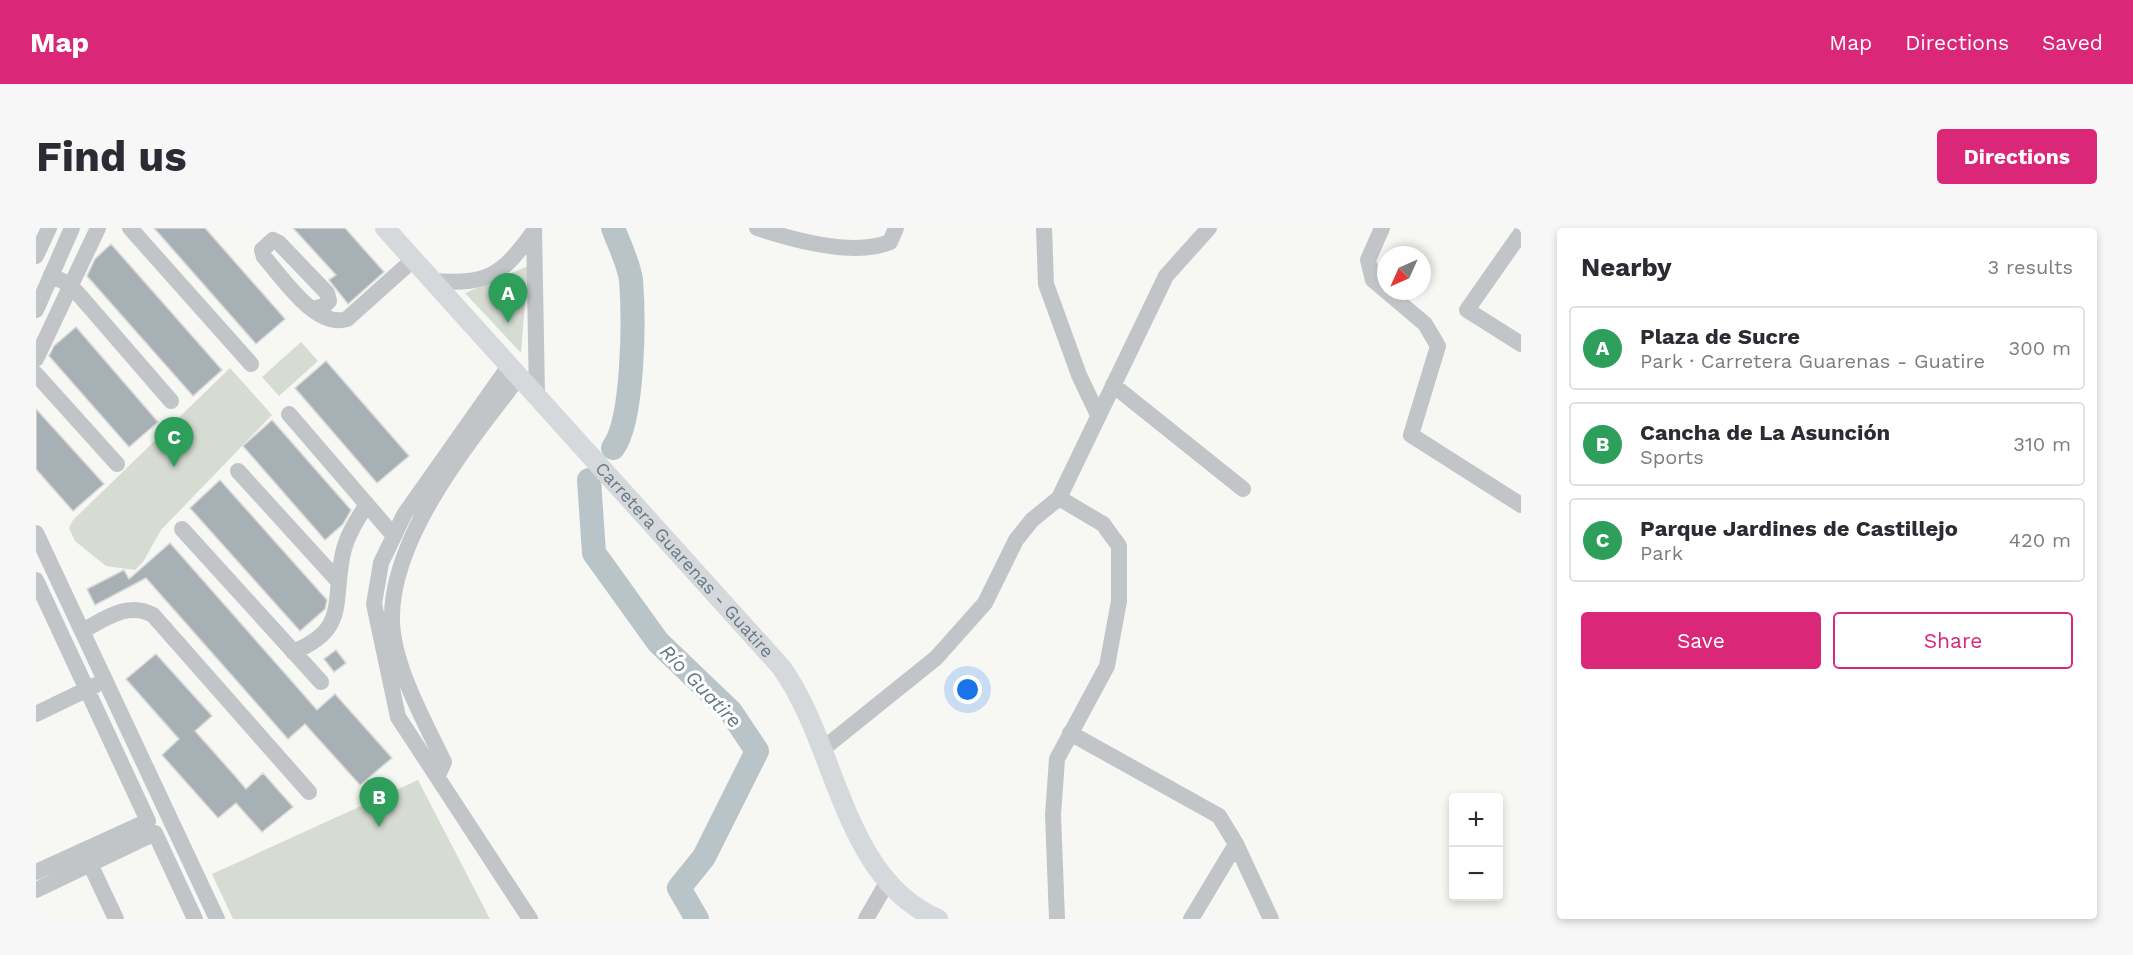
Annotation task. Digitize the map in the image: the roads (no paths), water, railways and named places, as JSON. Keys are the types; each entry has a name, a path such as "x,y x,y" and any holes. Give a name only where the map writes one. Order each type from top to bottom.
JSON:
{"main road":[{"name":"Carretera Guarenas - Guatire","path":"385,228 781,667 805,706 861,841 888,881 915,907 938,919"}],"street":[{"path":"36,256 50,228"},
{"path":"36,310 72,228"},
{"path":"36,359 98,228"},
{"path":"130,228 251,364"},
{"path":"757,228 777,231 820,244 853,247 883,245 890,242 896,228"},
{"path":"1044,228 1046,284 1079,375 1098,415"},
{"path":"824,748 936,658 985,603 1016,540 1032,520 1059,498 1166,276 1209,228"},
{"path":"1382,228 1368,260 1373,280 1425,324 1438,346 1411,435 1521,505"},
{"path":"433,280 470,282 486,277 514,258 534,229"},
{"path":"534,229 543,402"},
{"path":"1521,233 1467,310 1521,344"},
{"path":"312,309 330,321 347,319 414,259"},
{"path":"51,275 70,285 171,401"},
{"path":"514,372 404,516 381,563 374,604 398,717 530,919"},
{"path":"437,777 444,762 404,676 392,623 394,581 410,542 433,500 514,372"},
{"path":"36,374 117,464"},
{"path":"1113,385 1243,489"},
{"path":"290,414 394,536"},
{"path":"238,471 339,582"},
{"path":"1057,919 1054,792 1057,759 1107,666 1119,601 1119,546 1103,524 1059,498"},
{"path":"293,652 321,638 329,628 335,611 348,534 367,504"},
{"path":"182,529 321,682"},
{"path":"36,532 217,919"},
{"path":"36,580 148,821 36,872"},
{"path":"82,631 126,609 135,608 153,615 309,792"},
{"path":"36,714 105,680"},
{"path":"1070,733 1219,816 1236,844 1271,919"},
{"path":"36,890 155,833 192,911 206,896"},
{"path":"1191,919 1236,844"},
{"path":"90,864 116,919"},
{"path":"180,887 198,879"},
{"path":"866,919 888,881"}],"waterway":[{"name":"Río Guatire","path":"613,228 630,274 632,318 629,392 620,434 613,448"},
{"name":"Río Guatire","path":"589,480 594,553 658,642 731,712 757,751 704,857 679,888 697,919"}],"place":[{"name":"Plaza de Sucre","path":"508,323"},
{"name":"Parque Jardines de Castillejo","path":"174,467"},
{"name":"Cancha de La Asunción","path":"379,827"}]}
